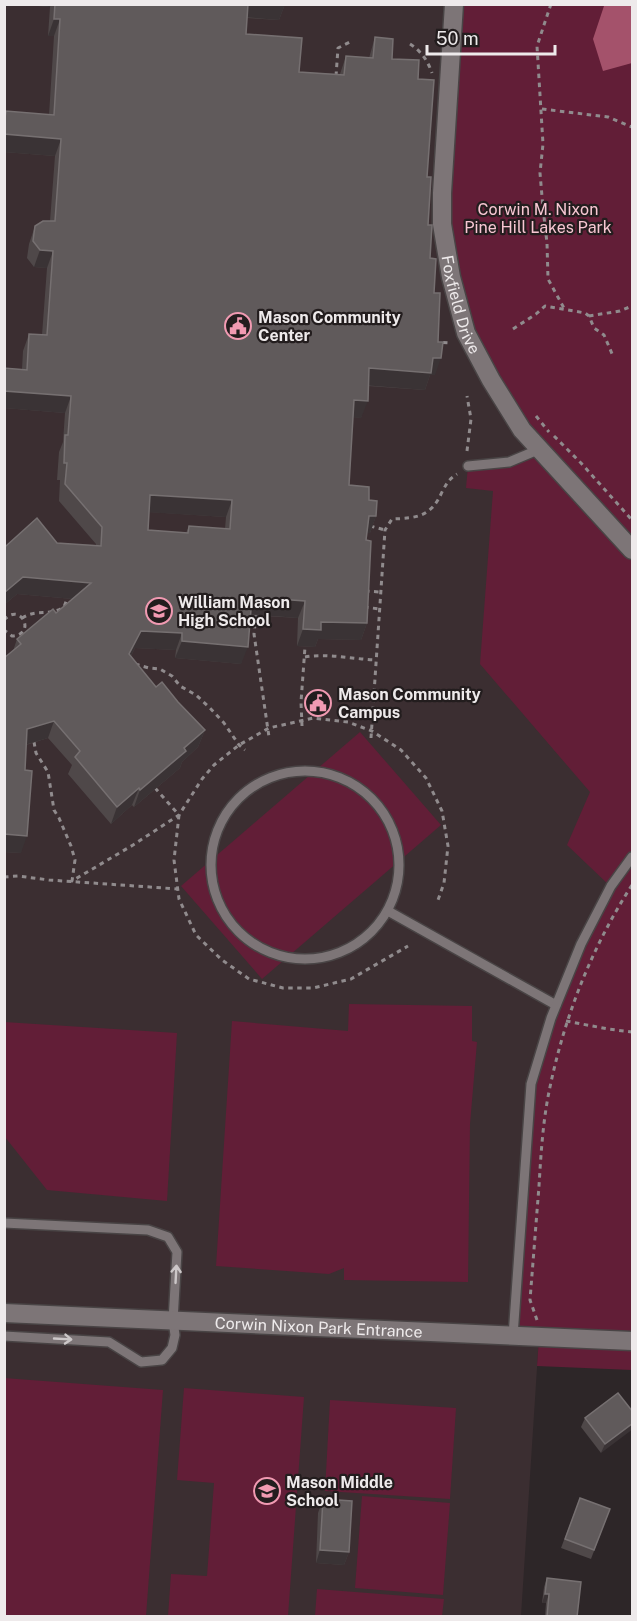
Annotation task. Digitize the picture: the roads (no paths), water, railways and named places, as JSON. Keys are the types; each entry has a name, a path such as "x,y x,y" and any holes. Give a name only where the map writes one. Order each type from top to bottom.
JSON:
{"street":[{"name":"Foxfield Drive","path":"454,4 442,224 450,273 466,333 490,380 522,430 633,550"},
{"name":"Corwin Nixon Park Entrance","path":"4,1313 633,1341"}],"lane":[{"path":"468,466 509,462 540,449"},
{"path":"289,771 319,771 348,780 373,798 390,823 399,852 399,882 388,911 370,934 346,951 318,959 289,959 262,949 238,933 220,909 211,882 210,853 218,825 235,800 260,781 289,771"},
{"path":"513,1336 531,1084 551,1018 581,944 610,885 633,857"},
{"path":"388,911 556,1005"},
{"path":"4,1223 147,1230 168,1237 177,1252 173,1320 175,1335 172,1348 162,1360 141,1362 109,1342 4,1336"}],"place":[{"name":"Mason Community Center","path":"238,326"},
{"name":"William Mason High School","path":"159,611"},
{"name":"Mason Community Campus","path":"318,703"},
{"name":"Mason Middle School","path":"267,1491"}],"park label":[{"name":"Corwin M. Nixon Pine Hill Lakes Park","path":"538,218"}]}
